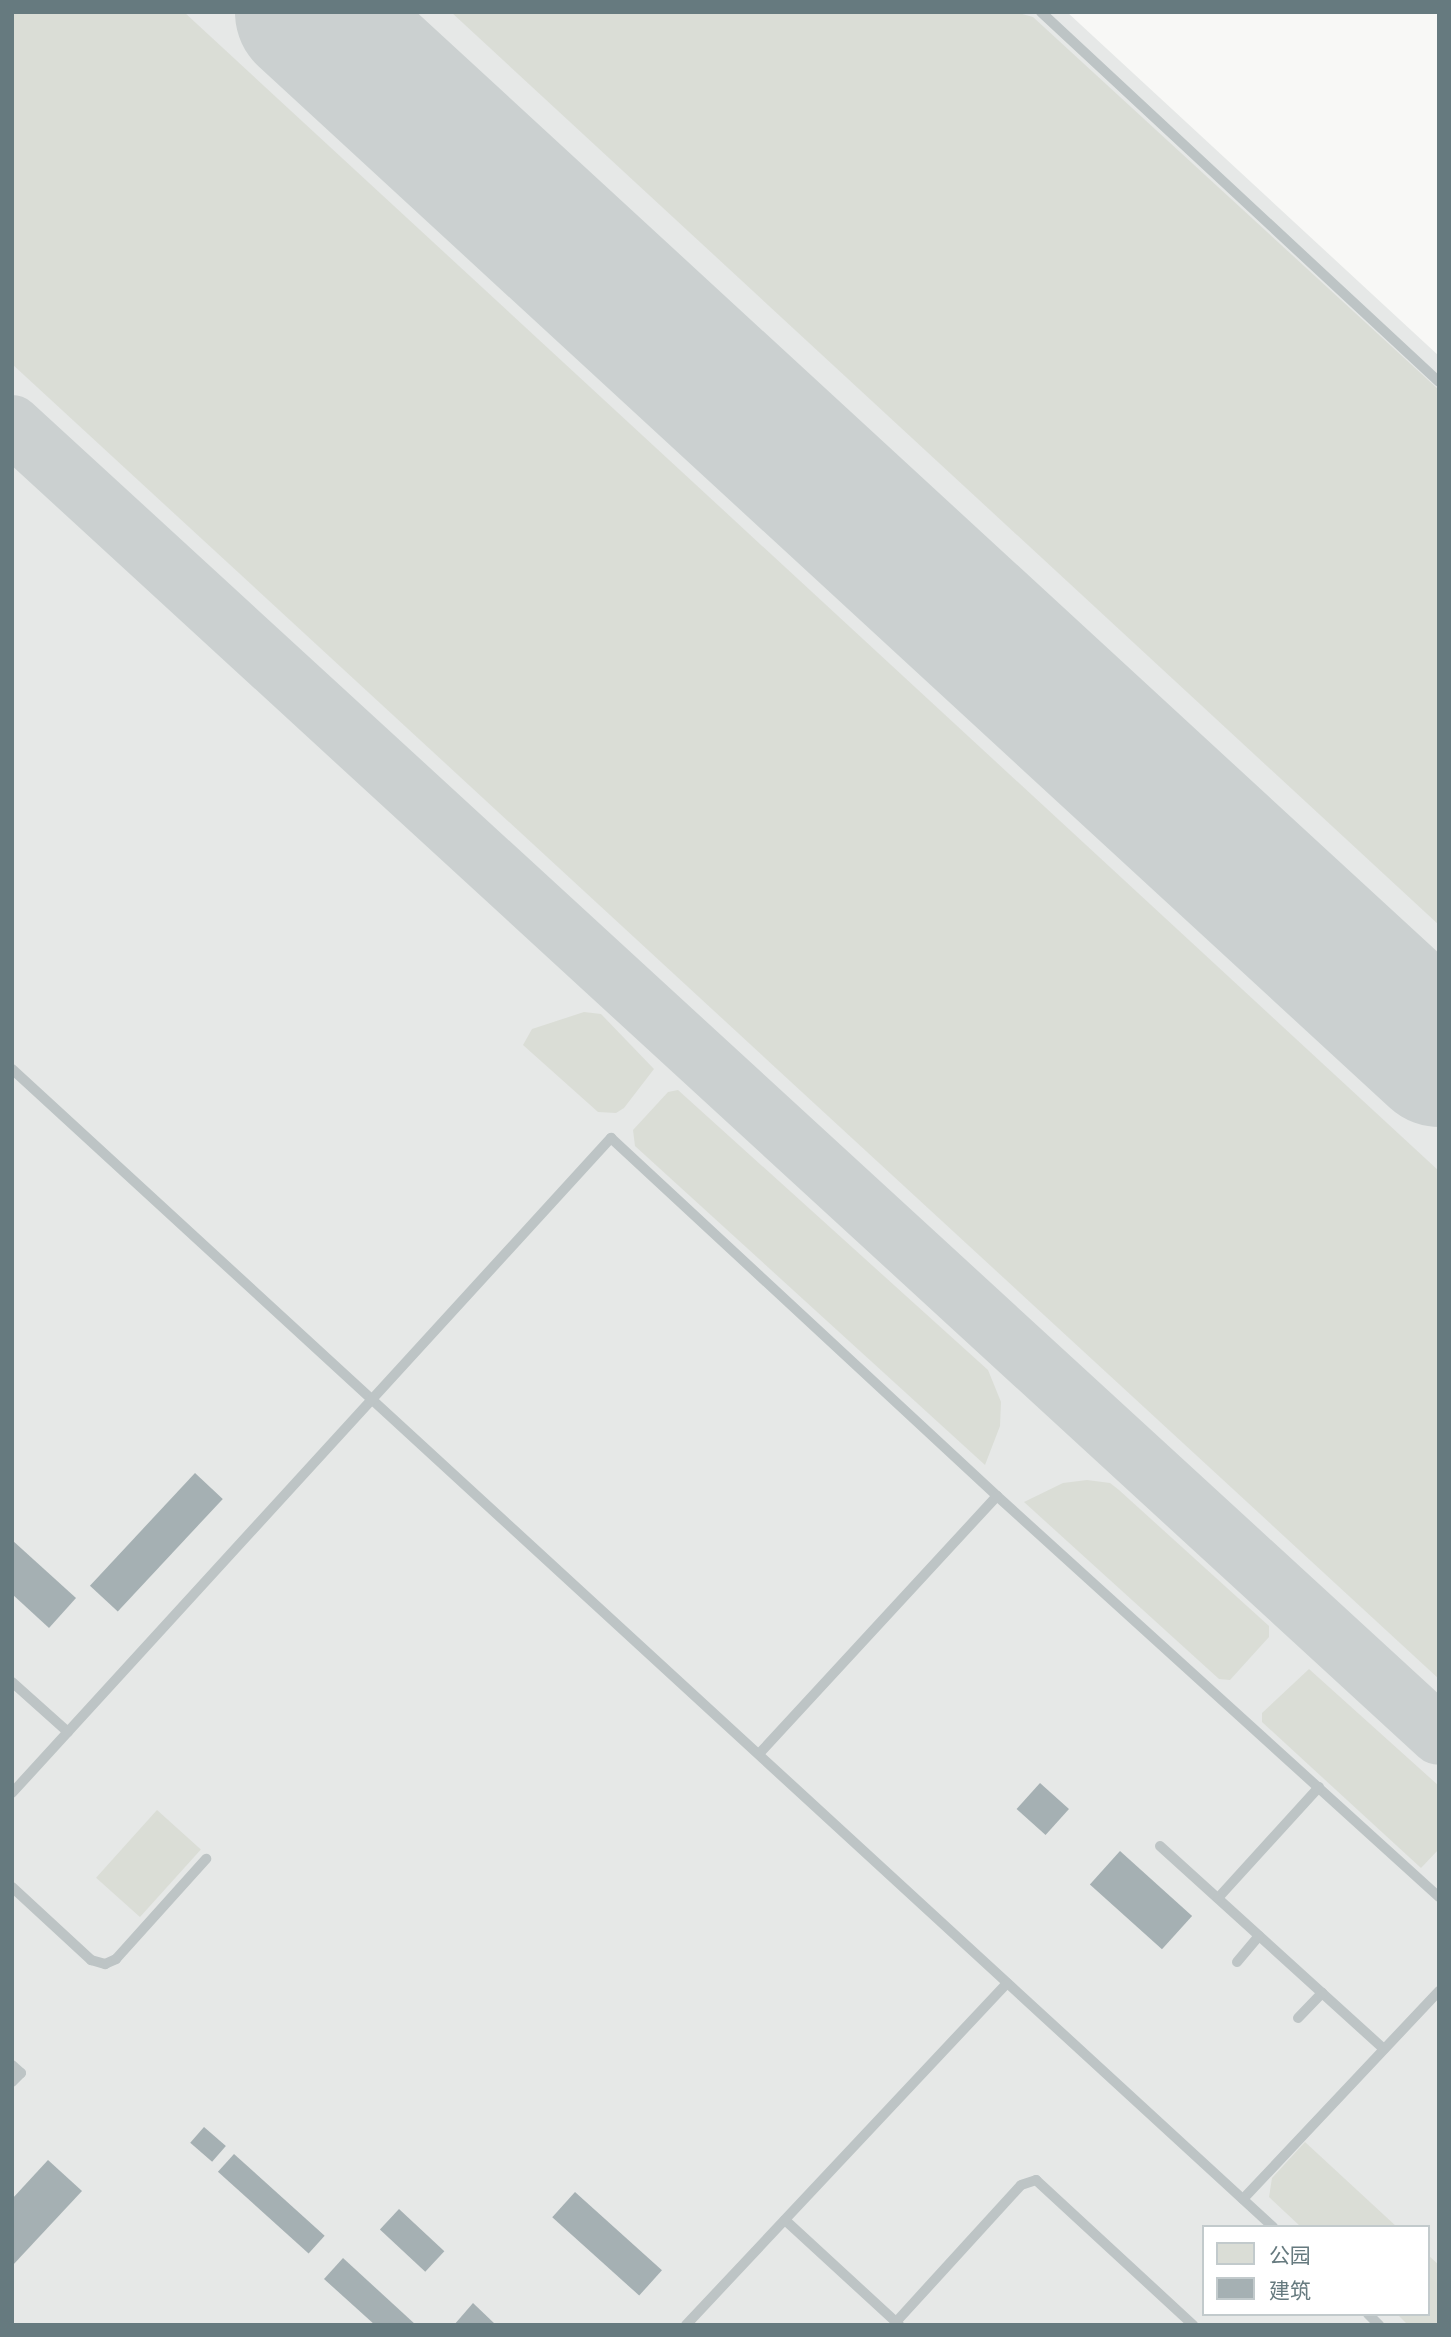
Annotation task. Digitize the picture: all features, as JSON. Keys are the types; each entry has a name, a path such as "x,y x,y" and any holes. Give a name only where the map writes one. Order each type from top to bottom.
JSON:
{"lane":[{"path":"1041,12 1439,382"},
{"path":"12,1069 1271,2225"},
{"path":"12,1793 611,1138 997,1496 1439,1897"},
{"path":"759,1754 997,1496"},
{"path":"12,1682 68,1732"},
{"path":"12,1773 22,1783"},
{"path":"1218,1898 1319,1787"},
{"path":"1160,1846 1384,2049"},
{"path":"12,1887 91,1960 105,1964 116,1959 206,1859"},
{"path":"1237,1962 1259,1936"},
{"path":"686,2325 1007,1983"},
{"path":"1243,2199 1439,1992"},
{"path":"1298,2018 1322,1993"},
{"path":"12,2065 20,2073 12,2082"},
{"path":"785,2220 898,2323 1021,2185 1035,2180 1193,2325"}],"shaded area":[{"path":"12,12 1067,12 1439,356 1439,2325 12,2325"}],"green space":[{"path":"12,12 184,12 1439,1171 1439,1679 12,364"},
{"path":"451,12 1015,12 1033,17 1439,390 1439,925"},
{"path":"584,1012 601,1014 654,1069 624,1108 616,1113 598,1112 523,1045 532,1029"},
{"path":"678,1090 988,1370 1001,1402 1000,1426 985,1465 635,1146 633,1130 668,1092"},
{"path":"1087,1480 1110,1483 1119,1490 1269,1626 1269,1637 1230,1680 1219,1679 1024,1502 1063,1483"},
{"path":"1309,1669 1439,1786 1439,1849 1421,1868 1262,1722 1262,1713"},
{"path":"157,1810 201,1849 140,1917 96,1878"},
{"path":"1305,2142 1395,2225 1299,2225 1269,2197 1272,2178"},
{"path":"1430,2257 1439,2265 1439,2325 1408,2325 1399,2316 1430,2316"}],"building":[{"path":"195,1473 223,1499 118,1612 90,1586"},
{"path":"12,1540 76,1598 49,1628 12,1594"},
{"path":"1040,1783 1069,1809 1046,1835 1017,1809"},
{"path":"1120,1851 1192,1916 1162,1949 1090,1884"},
{"path":"204,2127 226,2146 212,2162 190,2143"},
{"path":"234,2154 325,2236 309,2253 218,2172"},
{"path":"48,2160 82,2191 12,2266 12,2199"},
{"path":"575,2192 662,2270 639,2296 552,2217"},
{"path":"399,2209 444,2251 425,2272 380,2229"},
{"path":"343,2258 416,2325 375,2325 324,2279"},
{"path":"473,2303 496,2325 454,2325"}],"taxiway":[{"path":"12,425 1439,1735"}],"runway":[{"path":"308,12 1439,1053"}]}
